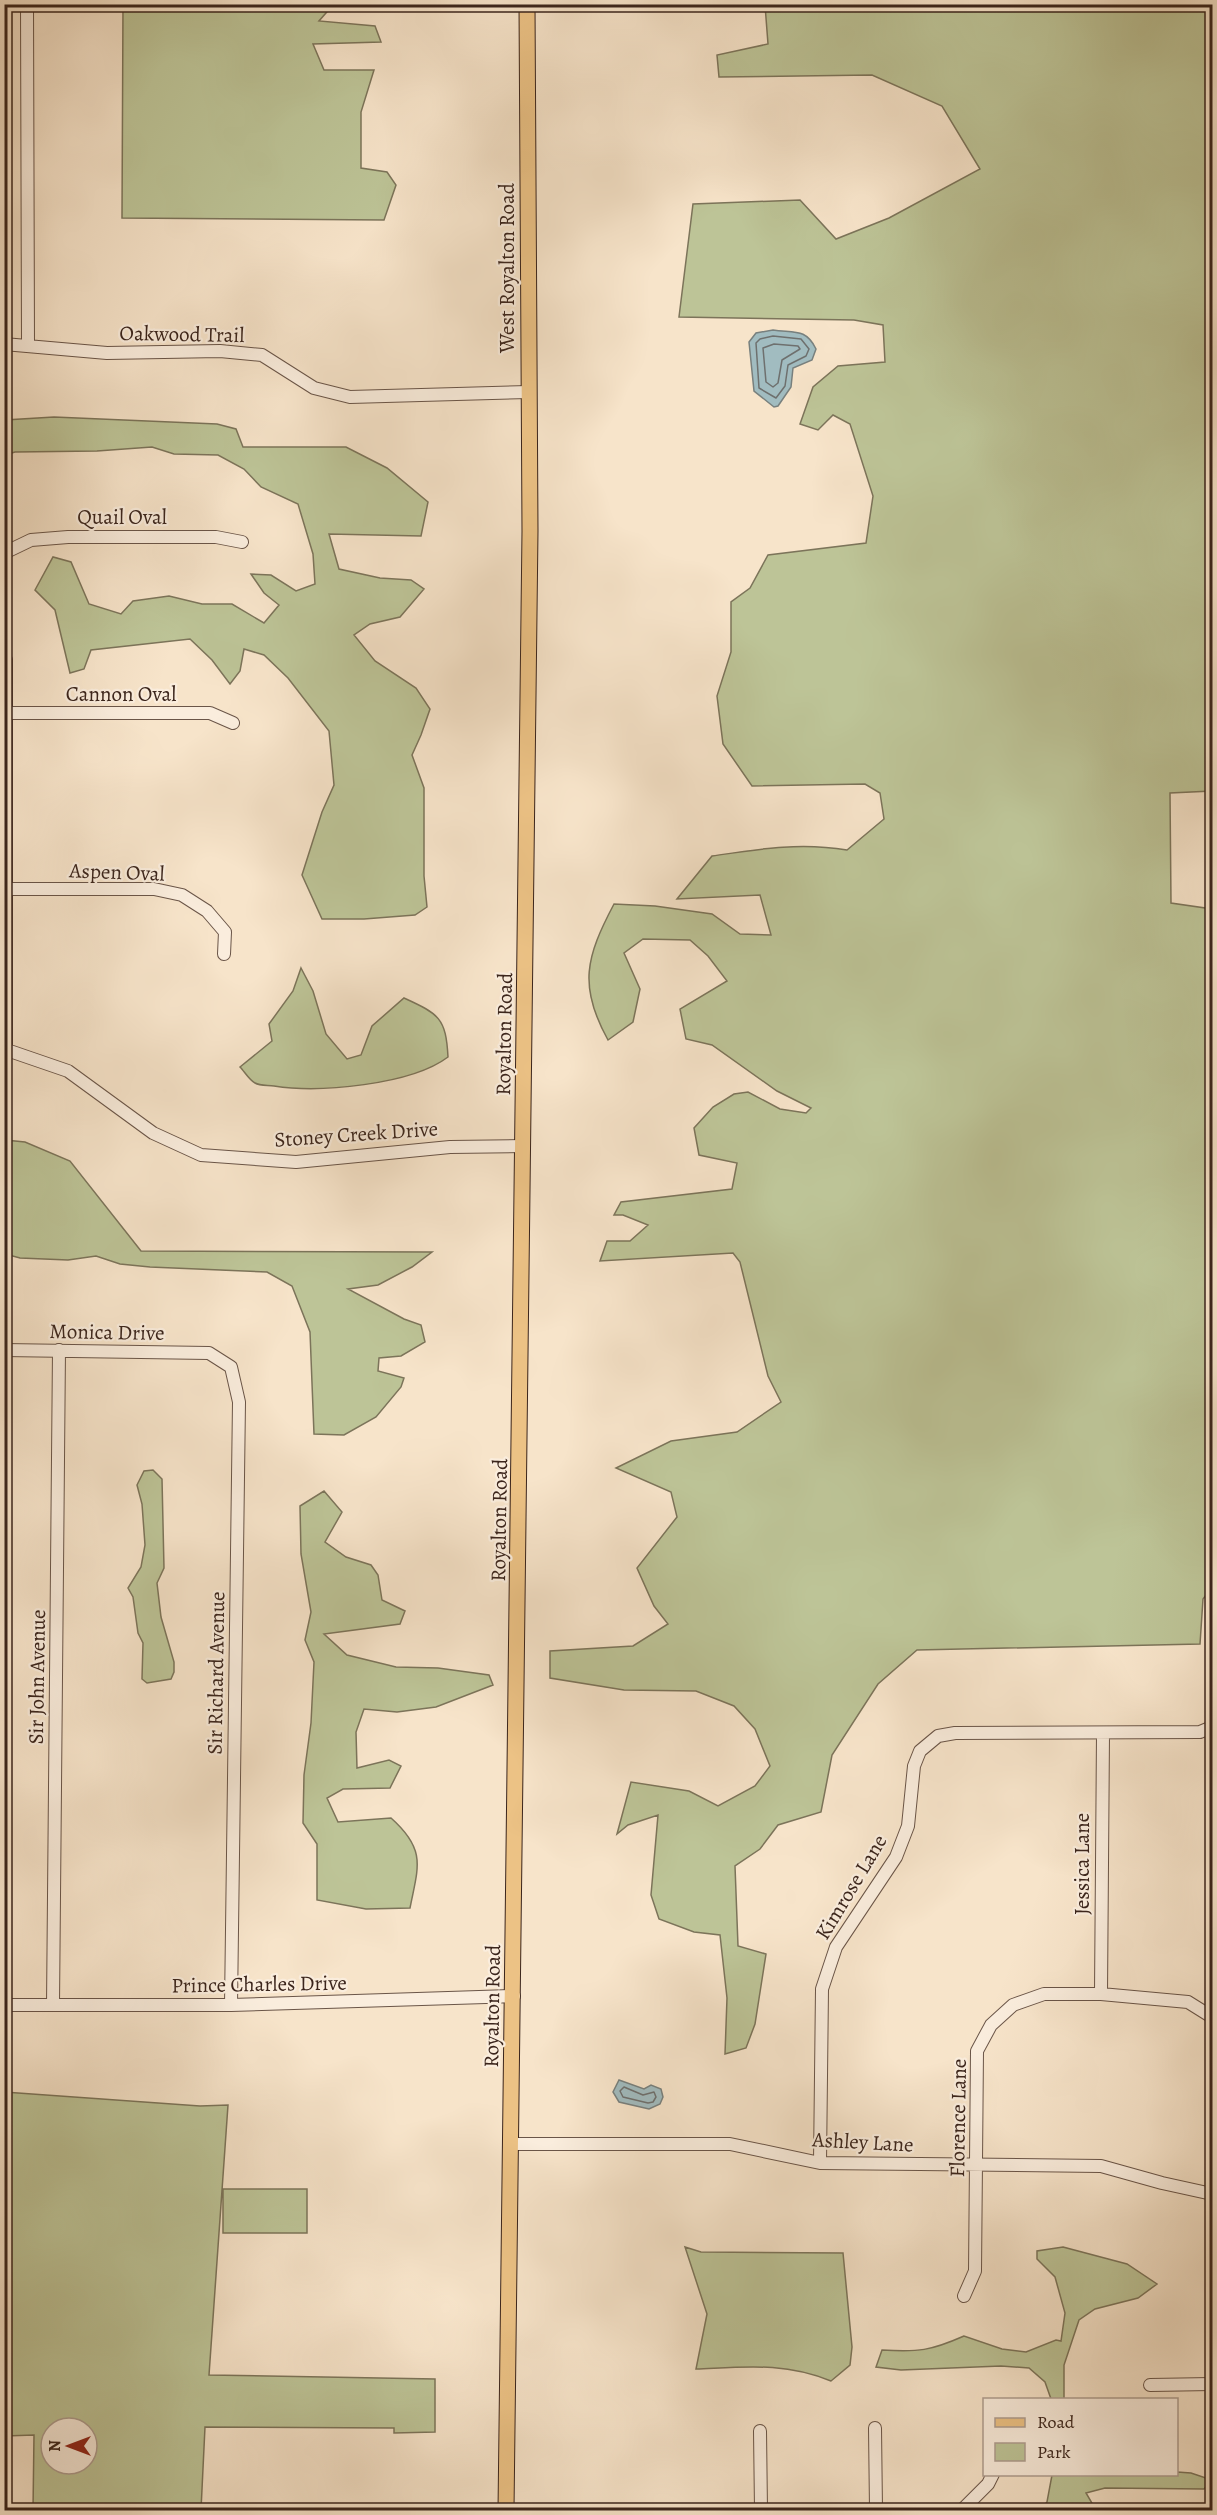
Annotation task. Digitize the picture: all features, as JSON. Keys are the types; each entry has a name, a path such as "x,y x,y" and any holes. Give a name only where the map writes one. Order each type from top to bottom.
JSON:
{"main road":[{"name":"West Royalton Road","path":"527,4 530,531"},
{"name":"Royalton Road","path":"506,2511 530,531"}],"street":[{"path":"27,4 28,344"},
{"name":"Oakwood Trail","path":"4,344 28,344 107,353 220,351 262,355 314,388 350,397 528,392"},
{"name":"Quail Oval","path":"4,553 31,540 68,537 216,537 242,542"},
{"path":"4,655 6,660 5,1049"},
{"name":"Cannon Oval","path":"6,713 210,713 232,723"},
{"name":"Aspen Oval","path":"6,889 154,889 182,895 207,911 225,932 224,954"},
{"name":"Stoney Creek Drive","path":"5,1049 68,1071 153,1134 201,1155 296,1162 450,1147 524,1146"},
{"name":"Monica Drive","path":"4,1350 209,1353"},
{"name":"Sir John Avenue","path":"53,2005 59,1350"},
{"name":"Sir Richard Avenue","path":"209,1353 231,1367 239,1402 231,2006"},
{"name":"Kimrose Lane","path":"820,2163 822,1989 836,1947 896,1857 908,1826 914,1766 921,1752 938,1736 955,1733 1200,1732 1212,1727"},
{"name":"Jessica Lane","path":"1101,1994 1103,1734"},
{"name":"Florence Lane","path":"964,2296 975,2271 977,2051 991,2025 1013,2006 1044,1994 1101,1994 1188,2002 1212,2017"},
{"name":"Prince Charles Drive","path":"4,2003 10,2006 231,2006 514,1996"},
{"name":"Ashley Lane","path":"509,2144 730,2144 820,2163 1101,2166 1212,2194"},
{"path":"1150,2385 1212,2384"},
{"path":"875,2428 876,2511"},
{"path":"760,2432 761,2511"},
{"path":"962,2510 988,2484 992,2476"}],"green space":[{"path":"123,5 333,5 319,21 375,26 381,42 313,44 324,70 374,70 361,112 361,168 387,172 396,185 384,220 122,218"},
{"path":"765,5 1212,5 1212,791 1170,793 1171,903 1212,909 1212,1587 1203,1599 1200,1644 917,1650 878,1684 832,1755 821,1812 778,1825 760,1849 735,1866 738,1946 766,1954 755,2024 746,2048 725,2054 727,1998 720,1935 694,1932 659,1919 651,1895 658,1815 628,1825 617,1834 631,1782 689,1791 718,1806 755,1786 770,1766 755,1729 734,1706 696,1691 624,1690 550,1678 550,1651 633,1646 668,1624 654,1606 637,1568 677,1517 671,1492 616,1468 671,1441 737,1432 781,1402 768,1376 740,1262 733,1253 600,1261 607,1241 630,1241 648,1225 623,1215 614,1215 621,1202 732,1189 737,1163 699,1155 694,1128 713,1107 734,1094 748,1092 780,1109 806,1113 811,1108 777,1091 712,1045 686,1039 680,1009 727,981 708,956 690,940 643,939 624,953 640,989 633,1022 608,1040 592,1003 589,972 597,940 614,904 655,906 712,914 740,934 771,935 760,895 677,899 712,856 796,847 847,850 884,819 880,793 865,784 752,786 723,744 717,696 731,652 731,602 750,588 768,555 866,543 873,496 850,424 833,415 818,430 800,424 813,387 838,366 885,362 883,325 854,320 679,317 693,204 800,200 836,239 889,218 980,169 942,106 872,75 719,77 717,55 768,44"},
{"path":"54,417 217,424 236,429 243,447 346,447 387,468 428,502 421,536 329,534 339,569 380,578 411,580 424,589 400,617 370,624 354,635 375,661 416,688 430,709 412,755 424,788 424,876 427,907 415,915 364,919 322,919 302,875 322,812 334,785 329,731 288,678 264,655 244,649 240,671 230,684 212,660 190,639 91,650 84,669 70,673 55,610 35,590 53,557 71,562 89,604 121,614 133,601 169,596 202,604 232,604 264,623 279,605 264,593 251,574 271,575 296,591 315,584 313,554 298,504 261,487 244,469 218,455 174,454 152,447 97,451 15,452 5,455 5,420"},
{"path":"301,968 313,991 326,1034 347,1059 361,1055 372,1026 404,998 425,1008 438,1019 445,1034 448,1057 432,1067 412,1074 364,1085 293,1088 253,1082 240,1067 272,1041 269,1024 293,991"},
{"path":"5,1140 25,1142 70,1161 141,1251 432,1252 412,1267 378,1285 348,1289 404,1319 421,1325 425,1342 401,1356 379,1358 378,1371 404,1378 401,1387 376,1417 344,1435 314,1434 310,1332 292,1286 267,1272 150,1267 120,1264 96,1256 68,1260 20,1258 5,1254"},
{"path":"153,1470 162,1479 164,1568 157,1583 161,1617 174,1662 174,1672 171,1679 147,1683 142,1679 143,1643 138,1633 133,1597 128,1588 141,1567 145,1545 142,1504 137,1485 144,1471"},
{"path":"324,1491 342,1512 325,1542 346,1557 371,1565 378,1575 382,1600 405,1611 400,1624 324,1634 347,1655 396,1667 438,1668 489,1675 493,1685 436,1707 397,1712 364,1709 356,1732 357,1768 389,1760 401,1766 390,1788 343,1789 327,1798 338,1822 391,1818 402,1829 415,1850 417,1860 410,1908 366,1909 317,1900 317,1844 303,1823 304,1775 311,1723 314,1662 305,1640 311,1612 301,1554 300,1506"},
{"path":"4,2092 200,2106 228,2105 209,2375 435,2379 435,2432 394,2433 394,2428 205,2427 201,2510 33,2510 34,2435 5,2436"},
{"path":"223,2189 307,2189 307,2233 223,2233"},
{"path":"685,2247 701,2252 843,2253 852,2347 850,2365 831,2381 781,2368 696,2369 707,2314"},
{"path":"1063,2247 1127,2264 1157,2284 1138,2298 1095,2309 1079,2320 1064,2365 1064,2398 1051,2398 1045,2382 1029,2368 1001,2366 901,2370 876,2367 882,2350 924,2349 964,2336 1002,2349 1026,2352 1056,2340 1061,2341 1065,2313 1055,2277 1037,2259 1037,2251"},
{"path":"1178,2472 1191,2473 1212,2480 1204,2489 1105,2488 1086,2493 1096,2510 1024,2510 1041,2509 1047,2502 1052,2476 1178,2476"}],"water":[{"path":"773,330 804,335 816,349 812,360 793,368 791,387 778,406 774,407 754,391 749,342 756,333"},
{"path":"619,2080 644,2089 651,2085 661,2089 663,2097 660,2104 649,2109 619,2102 613,2092"}]}
